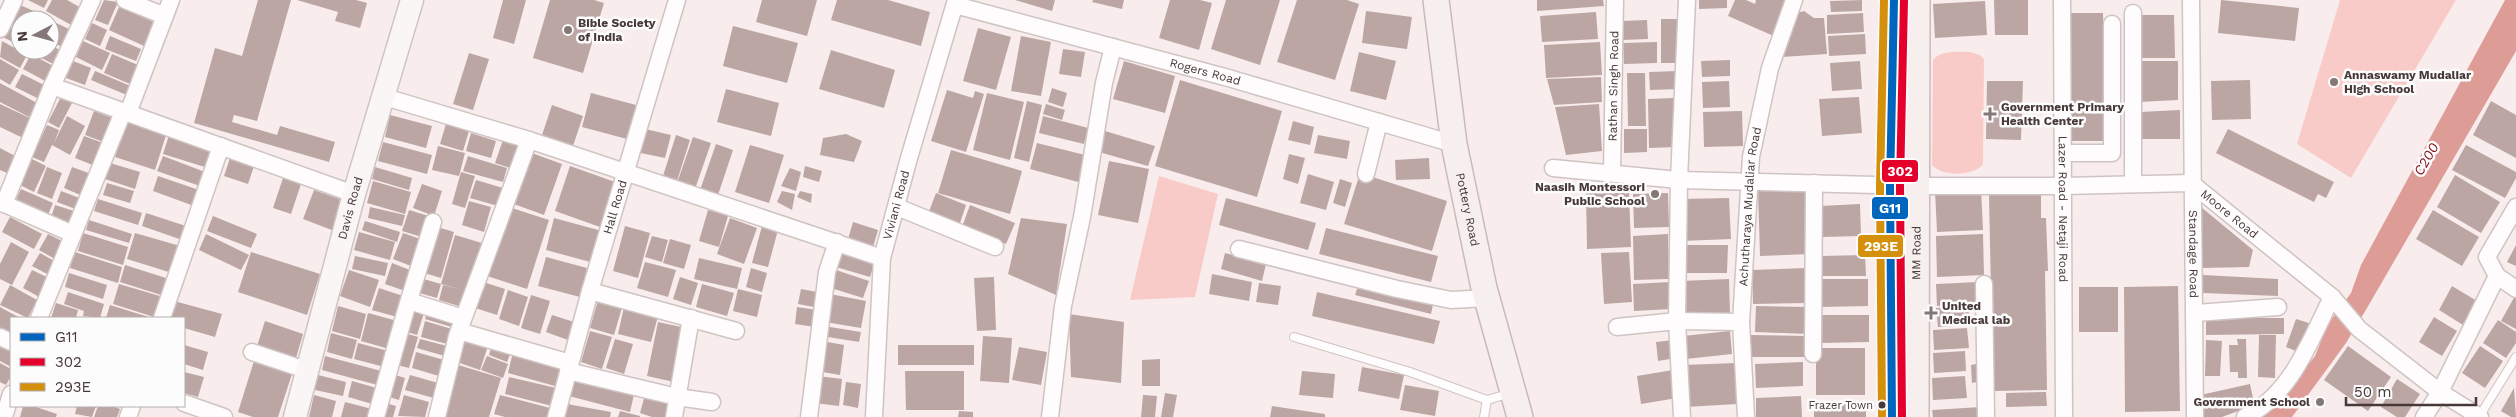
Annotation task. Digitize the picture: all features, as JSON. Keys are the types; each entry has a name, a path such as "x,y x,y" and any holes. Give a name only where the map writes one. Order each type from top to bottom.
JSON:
{"main road":[{"name":"MM Road","path":"1892,417 1890,185 1894,0"},
{"name":"MM Road","path":"1916,417 1917,0"},
{"name":"Pottery Road","path":"1437,4 1454,144 1487,298 1520,417"}],"street":[{"path":"0,29 14,0"},
{"path":"73,234 2,203 52,86 92,0"},
{"path":"125,0 165,16"},
{"path":"39,317 171,0"},
{"name":"Davis Road","path":"295,417 354,194 385,97 412,0"},
{"name":"Hall Road","path":"556,417 590,291 677,0"},
{"name":"Rathan Singh Road","path":"1612,172 1616,0"},
{"path":"1682,417 1677,322 1679,180 1688,0"},
{"name":"Achutharaya Mudaliar Road","path":"1746,417 1741,322 1751,157 1770,68 1794,0"},
{"name":"Lazer Road - Netaji Road","path":"2062,0 2064,417"},
{"name":"Standage Road","path":"2191,0 2191,183 2196,313 2195,417"},
{"name":"Rogers Road","path":"956,2 1454,144"},
{"name":"Viviani Road","path":"874,417 882,258 909,158 956,2"},
{"path":"2133,13 2133,184"},
{"path":"2064,153 2112,153 2112,24"},
{"path":"1050,417 1063,306 1082,216 1104,83 1113,48"},
{"path":"52,86 354,194"},
{"path":"385,97 530,140 882,258"},
{"path":"1366,174 1379,122"},
{"path":"437,417 461,325 530,140"},
{"path":"162,317 221,146"},
{"name":"Moore Road","path":"1553,168 1612,172 1679,180 1916,186 2064,186 2191,183 2332,297 2359,329 2440,392 2480,417"},
{"path":"1813,354 1814,183"},
{"path":"897,207 995,247"},
{"path":"2516,207 2487,257 2497,276 2516,289"},
{"path":"376,417 433,222"},
{"path":"809,417 827,272 837,242"},
{"path":"1239,248 1397,289 1451,300 1487,298"},
{"path":"2424,417 2440,392 2497,276"},
{"path":"1984,284 1986,417"},
{"path":"590,291 736,332"},
{"path":"2244,417 2262,409 2292,375 2332,297"},
{"path":"409,301 461,325 569,367 678,397 712,402"},
{"path":"2196,313 2278,307"},
{"path":"674,417 691,318"},
{"path":"1617,327 1677,322 1741,322"},
{"path":"252,352 306,370"},
{"path":"4,417 10,397"},
{"path":"185,403 217,416"}],"lane":[{"path":"1294,337 1410,372 1487,400 1512,392"},
{"path":"2480,417 2516,357"},
{"path":"1484,417 1487,400"}],"shaded area":[{"path":"2340,0 2456,0 2351,178 2297,144"},
{"path":"1970,52 1980,55 1984,59 1983,165 1978,169 1964,173 1943,172 1932,165 1933,60 1945,53"},
{"path":"1159,176 1218,194 1195,297 1130,300"}],"water":[{"name":"C200","path":"2505,0 2516,0 2516,51 2367,308 2346,343 2292,417 2260,417 2279,401 2315,356 2328,324 2351,293 2361,265"}],"building":[{"path":"28,0 48,0 44,8"},
{"path":"52,0 67,0 83,9 73,26 60,19 60,10 47,10"},
{"path":"104,0 118,2 108,25 95,20"},
{"path":"258,0 291,0 257,121 234,115 232,122 277,135 280,126 335,142 329,162 194,123 215,48 242,56"},
{"path":"297,0 356,0 367,3 360,28 335,21 338,12"},
{"path":"503,0 526,0 514,44 493,38"},
{"name":"Bible Society of India","path":"550,0 594,0 604,3 583,73 533,58"},
{"path":"762,0 817,0 807,36 756,22"},
{"path":"837,0 888,0 930,12 921,46 831,20"},
{"path":"1015,0 1055,0 1052,11"},
{"path":"1093,0 1124,0 1122,9 1092,2"},
{"path":"1170,0 1200,0 1212,3 1199,50 1159,38"},
{"path":"1226,0 1280,0 1260,65 1211,49"},
{"path":"1297,0 1347,0 1359,4 1335,80 1277,62"},
{"path":"1537,0 1603,0 1604,6 1537,11"},
{"path":"1699,0 1727,0 1727,8 1699,9"},
{"path":"1735,0 1746,0 1755,4 1756,0 1787,0 1777,22 1782,23 1776,37 1728,16"},
{"path":"1862,0 1862,11 1831,12 1830,1"},
{"path":"1994,0 2028,0 2028,35 1995,35"},
{"path":"2221,0 2299,8 2295,41 2218,33"},
{"path":"1985,1 1987,35 1935,38 1933,4"},
{"path":"20,5 31,10 18,10"},
{"path":"119,7 154,22 144,46 109,30"},
{"path":"1366,11 1412,17 1407,49 1362,43"},
{"path":"1804,11 1814,18 1824,18 1827,54 1782,57 1794,14"},
{"path":"1596,12 1598,39 1542,42 1540,16"},
{"path":"1863,13 1864,32 1827,34 1827,15"},
{"path":"2065,13 2103,13 2106,141 2069,141"},
{"path":"2138,15 2174,15 2175,58 2138,58"},
{"path":"1661,19 1679,19 1679,63 1661,63"},
{"path":"1647,20 1648,39 1622,40 1622,21"},
{"path":"92,23 107,30 100,46 85,39"},
{"path":"60,25 71,30 63,47 60,46"},
{"path":"8,26 10,27 10,41 3,37"},
{"path":"733,26 798,43 787,83 723,66"},
{"path":"978,28 1011,37 996,90 963,81"},
{"path":"1865,34 1866,54 1829,56 1828,36"},
{"path":"110,36 141,49 136,61 105,49"},
{"path":"1021,36 1051,42 1041,96 1011,91"},
{"path":"2,41 10,45 10,60 24,60 20,68 0,57"},
{"path":"83,41 110,53 102,70 76,57"},
{"path":"1600,42 1602,75 1546,78 1544,45"},
{"path":"1657,42 1657,63 1624,64 1623,43"},
{"path":"1063,49 1085,52 1081,77 1059,74"},
{"path":"831,50 895,70 884,108 819,89"},
{"path":"1359,52 1396,61 1386,100 1350,91"},
{"path":"469,53 489,59 473,110 453,104"},
{"path":"112,54 138,65 130,84 104,73"},
{"path":"0,59 19,70 10,85 0,79"},
{"path":"28,60 42,60 55,67 47,82 23,69"},
{"path":"45,60 58,60 55,65"},
{"path":"1730,60 1730,76 1702,77 1701,61"},
{"path":"73,61 91,68 85,85 66,78"},
{"path":"1124,61 1175,76 1165,113 1113,99"},
{"path":"1860,61 1862,89 1832,91 1830,63"},
{"path":"2139,61 2178,61 2178,100 2139,102"},
{"path":"95,71 133,87 129,96 91,80"},
{"path":"1678,71 1679,89 1650,90 1649,72"},
{"path":"1627,73 1645,73 1646,126 1628,126"},
{"path":"22,74 46,86 39,99 15,87"},
{"path":"1601,77 1602,102 1554,105 1547,79"},
{"path":"1180,80 1282,111 1257,197 1155,166"},
{"path":"2250,80 2251,119 2212,120 2211,81"},
{"path":"1729,81 1730,107 1703,108 1702,82"},
{"path":"1987,81 2023,81 2021,140 1986,139"},
{"path":"0,83 37,103 29,117 0,102"},
{"path":"1052,88 1067,93 1063,107 1048,102"},
{"path":"726,89 779,103 771,136 717,122"},
{"path":"947,90 973,98 975,91 984,94 966,152 931,141"},
{"path":"591,93 636,105 627,139 582,127"},
{"path":"987,93 1024,102 1010,160 973,150"},
{"path":"62,95 73,101 59,128 48,122"},
{"path":"1859,97 1862,133 1822,136 1819,99"},
{"path":"1674,98 1676,147 1649,148 1648,99"},
{"path":"1027,101 1042,105 1029,162 1014,158"},
{"path":"2491,101 2516,115 2516,158 2473,135"},
{"path":"0,104 32,119 23,138 0,127"},
{"path":"1046,104 1065,110 1062,120 1043,114"},
{"path":"1599,104 1602,151 1566,155 1555,107"},
{"path":"552,105 583,116 572,149 541,138"},
{"path":"2180,110 2180,139 2140,139 2140,112"},
{"path":"94,111 115,119 106,143 85,135"},
{"path":"1742,111 1743,146 1704,147 1703,112"},
{"path":"390,115 432,126 426,148 385,137"},
{"path":"67,116 85,126 70,155 52,145 44,162 32,157 47,125 59,130 54,143"},
{"path":"1043,116 1088,128 1084,144 1039,133"},
{"path":"128,119 167,132 155,170 115,157"},
{"path":"1293,121 1314,127 1310,145 1288,140"},
{"path":"446,124 469,131 463,151 440,144"},
{"path":"641,128 671,135 665,158 636,152"},
{"path":"1624,129 1647,129 1647,152 1624,153"},
{"path":"2228,129 2334,182 2326,198 2318,194 2314,202 2216,153"},
{"path":"1105,131 1155,146 1148,166 1099,152"},
{"path":"170,132 214,147 208,168 163,154"},
{"path":"471,133 496,141 491,158 466,151"},
{"path":"846,134 862,141 854,162 820,155 823,138"},
{"path":"676,135 690,140 676,184 662,179"},
{"path":"1318,135 1350,141 1347,159 1314,153"},
{"path":"84,136 103,143 95,166 75,158"},
{"path":"693,137 711,143 695,189 677,183"},
{"path":"503,140 520,145 513,169 495,163"},
{"path":"383,142 432,155 427,174 378,161"},
{"path":"1037,143 1089,156 1082,183 1030,169"},
{"path":"716,144 733,150 717,198 699,193"},
{"path":"750,145 784,155 769,203 735,192"},
{"path":"2466,145 2516,172 2516,178 2505,198 2452,170"},
{"path":"438,146 465,153 459,176 432,170"},
{"path":"0,148 15,156 7,173 0,170"},
{"path":"951,150 1022,171 1010,214 938,193"},
{"path":"529,152 562,164 544,215 511,203"},
{"path":"1289,154 1305,158 1298,184 1283,179"},
{"path":"163,156 205,172 200,186 157,171"},
{"path":"468,156 507,168 503,182 463,171"},
{"path":"230,158 254,166 248,184 224,176"},
{"path":"1429,158 1430,179 1396,180 1395,160"},
{"path":"32,159 46,166 34,192 20,185"},
{"path":"1109,161 1149,169 1138,223 1098,215"},
{"path":"110,163 140,172 135,189 105,179"},
{"path":"570,166 615,182 600,227 555,211"},
{"path":"805,166 822,171 819,182 803,177"},
{"path":"47,167 62,173 52,199 37,193"},
{"path":"72,167 94,175 85,197 64,188"},
{"path":"375,167 412,178 409,190 372,179"},
{"path":"790,168 801,172 796,191 781,186"},
{"path":"461,172 475,176 465,208 452,204"},
{"path":"1360,173 1447,201 1432,251 1344,224"},
{"path":"1308,174 1334,182 1326,210 1300,203"},
{"path":"284,175 302,181 291,214 273,208"},
{"path":"2455,175 2500,202 2481,233 2437,207"},
{"path":"158,176 199,190 194,206 153,191"},
{"path":"1340,179 1352,183 1345,207 1333,203"},
{"path":"476,180 503,188 498,206 470,198"},
{"path":"373,181 411,192 405,214 367,203"},
{"path":"107,183 134,191 130,203 103,195"},
{"path":"422,184 442,191 434,216 413,208"},
{"path":"21,189 53,203 47,217 15,202"},
{"path":"1807,189 1810,254 1760,256 1758,190"},
{"path":"1981,189 1983,230 1937,232 1935,191"},
{"path":"314,190 348,202 337,232 303,219"},
{"path":"61,191 82,199 78,210 57,202"},
{"path":"782,191 795,194 792,210 777,202"},
{"path":"800,191 812,194 811,203 797,197"},
{"path":"1629,192 1631,247 1587,249 1586,193"},
{"path":"936,193 966,205 959,226 928,214"},
{"path":"1668,193 1669,227 1634,228 1633,194"},
{"path":"2041,194 2041,218 2046,218 2048,271 2045,271 2047,390 1993,391 1989,195"},
{"path":"1226,198 1316,223 1308,250 1219,225"},
{"path":"1729,198 1731,239 1682,241 1681,199"},
{"path":"98,199 142,213 138,225 94,211"},
{"path":"469,201 491,207 484,232 462,225"},
{"path":"1860,204 1861,236 1821,237 1820,206"},
{"path":"55,205 74,211 70,224 51,218"},
{"path":"970,205 1015,223 1006,244 962,227"},
{"path":"506,206 549,220 527,289 484,275"},
{"path":"370,207 405,215 402,226 368,218"},
{"path":"2201,207 2253,250 2249,267 2201,268"},
{"path":"409,210 432,217 425,238 402,231"},
{"path":"708,210 728,216 719,247 699,241"},
{"path":"2433,210 2479,237 2462,266 2416,239"},
{"path":"146,213 189,227 185,241 142,226"},
{"path":"213,216 257,234 251,248 207,231"},
{"path":"10,217 42,234 34,249 2,232"},
{"path":"554,218 602,231 594,263 546,250"},
{"path":"730,218 757,228 744,264 717,254"},
{"path":"1021,218 1067,224 1056,295 1008,274"},
{"path":"89,220 132,234 129,243 86,230"},
{"path":"365,221 400,232 397,242 362,230"},
{"path":"853,222 878,230 873,247 848,239"},
{"path":"434,226 454,232 441,278 421,272"},
{"path":"625,226 650,233 638,278 613,271"},
{"path":"762,226 778,230 768,267 752,263"},
{"path":"1326,228 1438,256 1431,282 1319,254"},
{"path":"359,232 395,242 390,260 354,250"},
{"path":"83,233 128,247 123,265 78,251"},
{"path":"135,233 180,246 172,273 127,259"},
{"path":"403,233 426,241 416,268 393,259"},
{"path":"48,234 64,242 55,259 39,250"},
{"path":"206,234 249,255 241,270 199,250"},
{"path":"1668,234 1669,279 1634,280 1633,236"},
{"path":"1983,234 1984,275 1937,277 1936,236"},
{"path":"455,235 482,243 462,307 439,300 443,285 463,290 441,284"},
{"path":"652,236 668,240 662,262 645,257"},
{"path":"670,239 691,245 684,269 663,263"},
{"path":"11,242 29,252 12,285 0,279 0,264"},
{"path":"1682,245 1728,245 1727,273 1682,273"},
{"path":"2516,245 2516,266 2507,262"},
{"path":"841,251 875,262 870,277 836,267"},
{"path":"75,252 122,267 118,283 70,268"},
{"path":"251,252 320,274 307,315 238,292"},
{"path":"1629,252 1632,302 1604,304 1601,253"},
{"path":"40,253 58,263 51,276 32,266"},
{"path":"1225,253 1266,264 1262,281 1221,269"},
{"path":"1865,255 1866,276 1822,276 1821,256"},
{"path":"355,256 388,263 385,276 352,269"},
{"path":"546,257 587,268 580,297 538,286"},
{"path":"699,258 742,268 737,289 694,279"},
{"path":"645,262 676,270 668,297 637,288"},
{"path":"392,263 415,272 408,292 385,284"},
{"path":"125,265 166,278 161,295 120,282"},
{"path":"751,268 767,273 762,292 746,287"},
{"path":"1806,268 1807,303 1753,304 1752,270"},
{"path":"32,270 51,279 41,298 23,288"},
{"path":"349,270 379,280 370,307 340,296"},
{"path":"836,270 869,281 863,298 831,288"},
{"path":"69,273 107,285 103,299 65,287"},
{"path":"1212,274 1252,282 1249,301 1209,294"},
{"path":"2203,275 2278,279 2278,296 2203,293"},
{"path":"680,277 698,283 691,305 673,299"},
{"path":"994,277 996,330 977,331 974,278"},
{"path":"420,278 441,284 437,298 416,292"},
{"path":"1729,279 1730,313 1682,314 1681,281"},
{"path":"1820,279 1868,279 1868,306 1820,307"},
{"path":"480,281 505,289 497,315 472,307"},
{"path":"1670,282 1671,309 1634,311 1633,284"},
{"path":"1979,282 1980,303 1937,306 1936,284"},
{"path":"1259,283 1281,286 1278,305 1256,302"},
{"path":"1359,283 1434,300 1431,314 1355,295"},
{"path":"119,284 160,296 154,317 113,304"},
{"path":"702,284 734,293 727,316 696,307"},
{"path":"10,285 37,300 28,317 0,305"},
{"path":"2178,286 2180,411 2125,412 2124,287"},
{"path":"2452,286 2477,301 2463,325 2439,310"},
{"path":"2079,287 2118,287 2118,332 2079,332"},
{"path":"379,288 403,296 397,317 372,310"},
{"path":"738,289 762,295 757,317 733,311"},
{"path":"801,289 817,292 814,307 798,304"},
{"path":"508,290 528,297 519,326 499,319"},
{"path":"68,292 104,304 100,317 92,317 83,316 84,311 64,304"},
{"path":"1317,292 1440,321 1434,344 1312,316"},
{"path":"830,294 866,301 861,328 825,322"},
{"path":"2516,294 2516,329 2501,321"},
{"path":"531,295 550,301 540,334 521,328"},
{"path":"599,297 623,304 614,335 590,328"},
{"path":"174,301 222,314 215,337 185,328 185,317 169,317"},
{"path":"56,303 78,310 76,317 51,317"},
{"path":"110,305 149,317 106,317"},
{"path":"338,306 366,314 360,339 332,331"},
{"path":"411,306 425,310 417,335 404,331"},
{"path":"1756,306 1808,307 1808,334 1755,332"},
{"path":"1969,306 1970,325 1938,327 1936,308"},
{"path":"0,307 18,317 10,317 10,334 0,329"},
{"path":"624,307 658,316 651,342 618,334"},
{"path":"797,307 817,310 815,327 795,324"},
{"path":"428,309 458,318 455,328 425,319"},
{"path":"368,313 401,322 393,350 361,341"},
{"path":"1069,314 1124,322 1121,383 1071,377"},
{"path":"552,315 574,322 568,340 546,332"},
{"path":"1819,315 1869,315 1869,342 1820,343"},
{"path":"2434,317 2457,331 2442,356 2419,342"},
{"path":"2206,318 2284,318 2284,334 2206,335"},
{"path":"2296,319 2309,323 2298,352 2286,347"},
{"path":"2498,320 2516,332 2516,343 2506,358 2483,343"},
{"path":"265,321 303,334 296,358 257,346"},
{"path":"425,321 455,330 451,345 421,337"},
{"path":"658,322 686,328 674,382 647,376"},
{"path":"824,326 861,332 859,342 822,336"},
{"path":"1967,328 1969,348 1934,350 1933,330"},
{"path":"590,331 612,337 602,369 581,362"},
{"path":"1730,331 1732,354 1686,359 1683,336"},
{"path":"402,332 418,337 409,368 393,364"},
{"path":"331,333 357,340 352,359 327,352"},
{"path":"467,335 489,343 480,370 457,362"},
{"path":"1751,335 1808,336 1808,357 1751,357"},
{"path":"2259,335 2276,335 2275,378 2258,377"},
{"path":"983,336 1012,338 1009,383 980,381"},
{"path":"420,339 451,347 448,357 417,348"},
{"path":"615,339 633,344 624,374 606,368"},
{"path":"2237,339 2246,339 2247,378 2238,378 2238,372 2230,372 2229,345 2238,345"},
{"path":"1674,340 1676,358 1658,361 1656,342"},
{"path":"2206,340 2222,341 2220,376 2205,376"},
{"path":"822,341 844,345 840,375 817,371"},
{"path":"358,343 392,352 388,368 354,359"},
{"path":"493,343 512,350 507,362 489,355"},
{"path":"0,345 10,348 10,366 0,361"},
{"path":"185,345 208,352 203,370 185,364"},
{"path":"898,345 974,345 974,365 898,365"},
{"path":"2348,346 2391,377 2368,411 2324,380"},
{"path":"2480,346 2503,361 2485,388 2462,373"},
{"path":"1019,347 1047,352 1041,385 1012,380"},
{"path":"1816,348 1865,348 1865,395 1816,395"},
{"path":"1965,351 1966,371 1934,373 1933,353"},
{"path":"416,352 444,360 439,376 412,368"},
{"path":"513,352 561,364 555,386 508,373"},
{"path":"325,356 385,372 381,386 322,370"},
{"path":"487,356 508,364 503,378 481,370"},
{"path":"1160,359 1160,386 1142,386 1142,360"},
{"path":"254,361 292,374 278,417 253,417 238,412"},
{"path":"1803,362 1803,386 1756,388 1755,364"},
{"path":"0,363 10,368 10,378 6,385 0,382"},
{"path":"1735,363 1737,404 1686,407 1684,365"},
{"path":"1981,363 1981,381 1972,383 1971,365"},
{"path":"455,364 501,378 489,417 441,417"},
{"path":"1362,367 1404,375 1399,399 1358,391"},
{"path":"1673,370 1677,398 1641,404 1637,376"},
{"path":"905,371 964,371 964,410 906,410"},
{"path":"1302,371 1335,374 1333,398 1299,395"},
{"path":"185,372 204,377 198,397 185,393"},
{"path":"392,374 405,378 399,400 386,396"},
{"path":"575,374 635,390 630,412 569,396"},
{"path":"318,375 346,382 343,396 315,390"},
{"path":"410,375 438,383 434,398 405,390"},
{"path":"818,376 842,379 839,406 815,403"},
{"path":"1965,376 1967,398 1933,400 1932,378"},
{"path":"509,377 556,388 552,406 505,394"},
{"path":"2397,379 2420,394 2405,417 2397,417 2381,407"},
{"path":"352,381 380,389 376,405 348,397"},
{"path":"846,382 861,384 858,408 843,405"},
{"path":"2250,384 2253,398 2249,407 2222,417 2197,417 2196,396"},
{"path":"1405,385 1439,391 1435,416 1400,410"},
{"path":"2514,388 2516,417 2511,417 2501,411"},
{"path":"646,391 671,398 665,417 652,417 640,413"},
{"path":"2046,392 2047,406 2006,407 2006,393"},
{"path":"1165,393 1177,395 1173,417 1161,417"},
{"path":"314,395 336,401 332,417 309,417"},
{"path":"404,395 429,402 425,417 398,416"},
{"path":"500,395 550,408 548,417 505,417 494,414"},
{"path":"1143,395 1157,396 1155,417 1141,417"},
{"path":"1801,396 1802,417 1756,417 1756,398"},
{"path":"345,402 376,410 374,417 341,417"},
{"path":"382,402 396,406 393,417 378,417"},
{"path":"1866,402 1866,417 1814,417 1814,403"},
{"path":"567,404 611,412 610,417 564,417"},
{"path":"1272,406 1325,414 1325,417 1270,417"},
{"path":"23,407 36,407 57,414 56,417 20,417"},
{"path":"77,407 96,407 92,417 75,414"},
{"path":"98,407 115,407 120,409 117,417 94,417"},
{"path":"1981,407 1982,417 1933,417 1932,410"},
{"path":"620,411 640,416 640,417 618,417"},
{"path":"959,411 973,412 973,417 958,417"}],"transit line":[{"name":"293E","path":"1882,417 1880,185 1884,0"},
{"name":"G11","path":"1892,417 1890,185 1894,0"},
{"name":"302","path":"1902,417 1900,185 1904,0"}],"place":[{"name":"Bible Society of India","path":"568,30"},
{"name":"Annaswamy Mudaliar High School","path":"2334,82"},
{"name":"Government Primary Health Center","path":"1990,114"},
{"name":"Naasih Montessori Public School","path":"1655,194"},
{"name":"United Medical lab","path":"1931,313"},
{"name":"Government School","path":"2320,402"},
{"name":"Frazer Town","path":"1882,405"}]}
